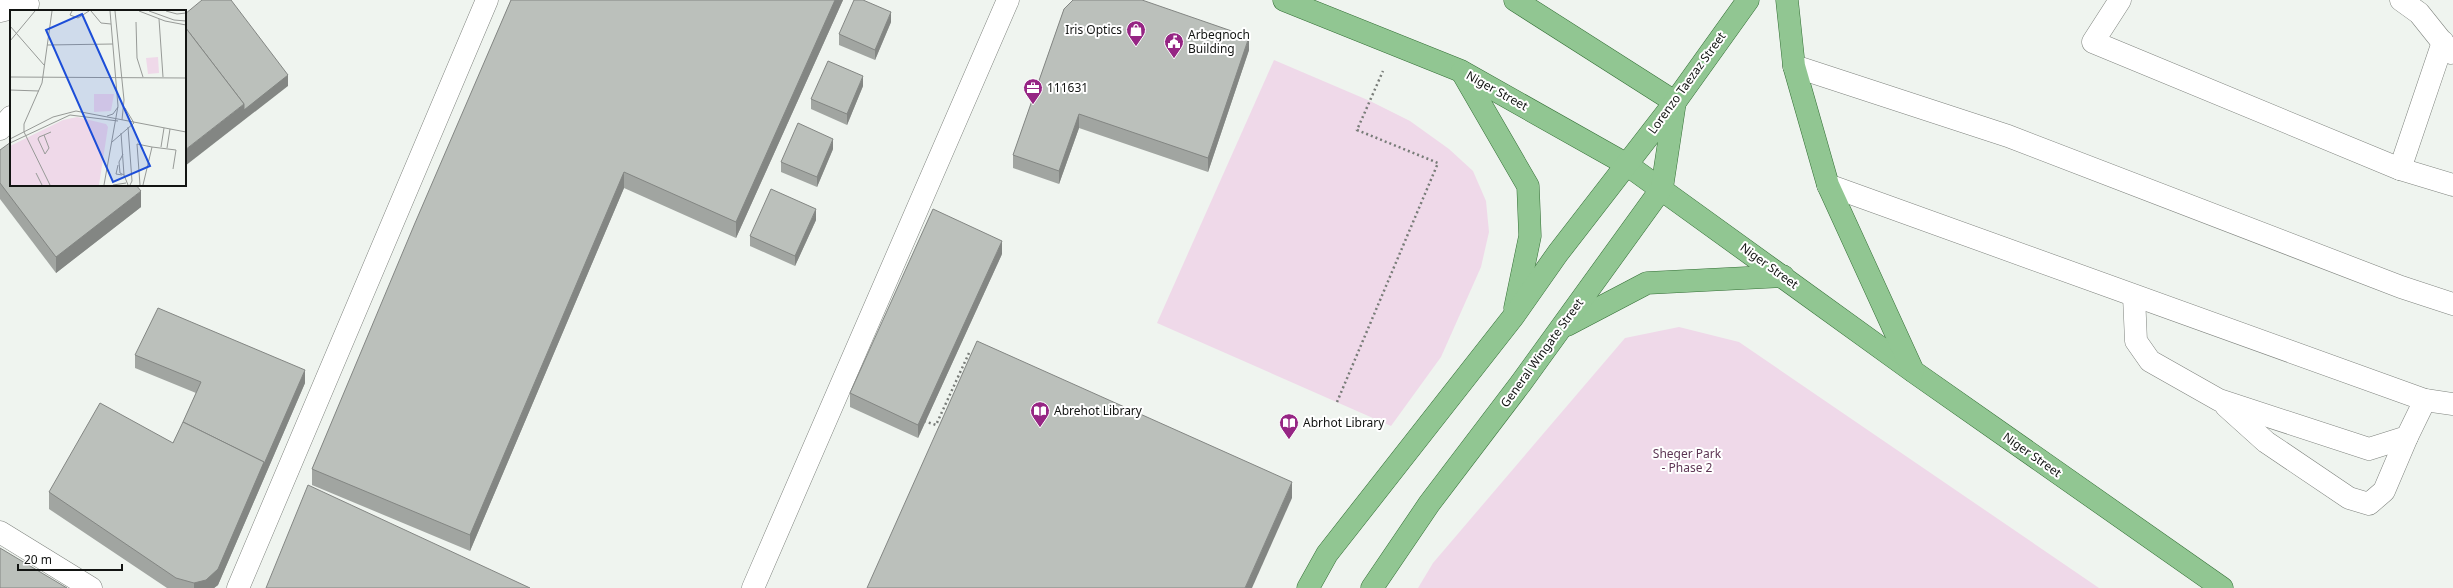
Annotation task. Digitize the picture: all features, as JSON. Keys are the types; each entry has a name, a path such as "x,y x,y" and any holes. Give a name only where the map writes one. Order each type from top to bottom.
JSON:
{"main road":[{"name":"Niger Street","path":"1284,0 1461,71 1580,136 1626,164 1662,188 1784,276 1914,372 2222,588"},
{"path":"1515,0 1675,102"},
{"name":"Lorenzo Taezaz Street","path":"1626,164 1675,102 1748,0"},
{"path":"1787,0 1794,66 1828,185 1914,372"},
{"path":"1461,71 1528,186 1530,236 1513,317"},
{"name":"General Wingate Street","path":"1372,588 1428,504 1560,328 1662,188 1675,102"},
{"path":"1308,588 1327,554 1513,317 1558,254 1626,164"},
{"path":"1560,328 1647,283 1784,276"}],"street":[{"path":"238,588 487,0"},
{"path":"753,588 1008,0"},
{"path":"2120,0 2093,42 2400,169 2453,185"},
{"path":"2400,169 2448,49 2419,13 2401,0"},
{"path":"0,11 28,5"},
{"path":"1794,66 2008,136 2394,284 2453,304"},
{"path":"0,129 10,118"},
{"path":"1828,185 2425,400 2453,404"},
{"path":"2134,296 2136,341 2150,361 2219,400 2369,449 2407,437"},
{"path":"2219,400 2272,446 2349,498 2369,504 2384,491 2407,437 2425,400"},
{"path":"0,532 91,588"}],"path":[{"path":"1337,402 1438,163 1357,130 1395,44"},
{"path":"921,419 936,425 969,353"}],"green space":[{"path":"1274,60 1370,101 1410,121 1449,149 1473,171 1486,201 1489,232 1481,267 1441,357 1391,426 1157,323"},
{"name":"Sheger Park - Phase 2","path":"1679,327 1739,342 2099,588 1418,588 1433,563 1625,338"}],"building":[{"path":"202,0 231,0 288,75 244,110 244,104 186,28 186,13"},
{"path":"511,0 835,0 736,222 624,172 470,535 312,469 415,223"},
{"path":"854,0 863,0 891,12 875,50 839,34"},
{"path":"1073,0 1142,0 1249,37 1208,158 1079,114 1059,171 1013,155 1064,9"},
{"path":"186,28 244,104 186,149"},
{"path":"828,61 863,76 847,114 811,99"},
{"path":"798,123 833,139 817,177 781,162"},
{"path":"10,143 10,186 137,186 141,191 56,257 0,183 0,150"},
{"path":"771,189 816,209 795,256 750,236"},
{"path":"933,209 1002,241 918,425 850,393"},
{"path":"158,308 305,370 264,464 264,462 183,422 201,382 135,355"},
{"name":"Abrehot Library","path":"977,341 1292,482 1245,588 867,588"},
{"path":"100,403 173,443 183,422 264,462 218,569 206,580 194,583 176,578 49,492"},
{"path":"308,485 530,588 266,588"},
{"path":"0,548 67,588 0,588"}],"place":[{"name":"Iris Optics","path":"1136,47"},
{"name":"Arbegnoch Building","path":"1174,59"},
{"name":"111631","path":"1033,105"},
{"name":"Abrehot Library","path":"1040,428"},
{"name":"Abrhot Library","path":"1289,440"}]}
